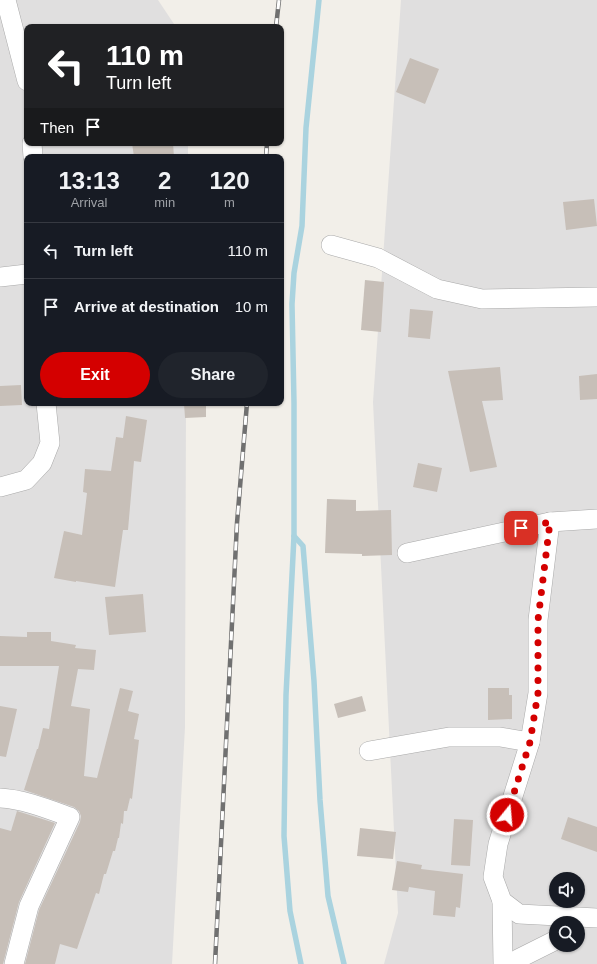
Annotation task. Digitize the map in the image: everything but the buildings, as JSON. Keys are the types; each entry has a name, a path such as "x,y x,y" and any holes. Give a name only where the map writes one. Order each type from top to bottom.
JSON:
{"street":[{"path":"6,0 24,68"},
{"path":"331,245 378,258 438,289 482,299 597,297"},
{"path":"0,277 24,274"},
{"path":"0,487 26,480 42,463 50,443 46,406"},
{"path":"407,553 550,522 597,520"},
{"path":"503,964 502,902 492,877 498,844 530,742 538,693 538,620 550,522"},
{"path":"370,751 448,737 500,737 530,742"},
{"path":"0,798 9,798 70,817 29,906 14,964"},
{"path":"502,902 519,914 597,919"},
{"path":"585,926 597,919"},
{"path":"512,964 518,959 549,944"}],"shaded area":[{"path":"0,0 158,0 174,24 24,24 24,146 188,146 188,154 24,154 24,406 186,406 185,727 172,964 0,964"},
{"path":"401,0 597,0 597,964 384,964 398,913 373,402"}],"waterway":[{"path":"301,964 290,911 284,836 286,695 294,536 292,304 294,273 302,226 306,128 319,0"},
{"path":"294,536 303,546 314,681 320,800 328,896 344,964"}],"railway":[{"path":"276,24 279,0"},
{"path":"266,154 267,146"},
{"path":"215,964 237,523 247,406"}],"route":[{"path":"507,815 530,742 538,693 538,620 550,522 521,528"}]}
